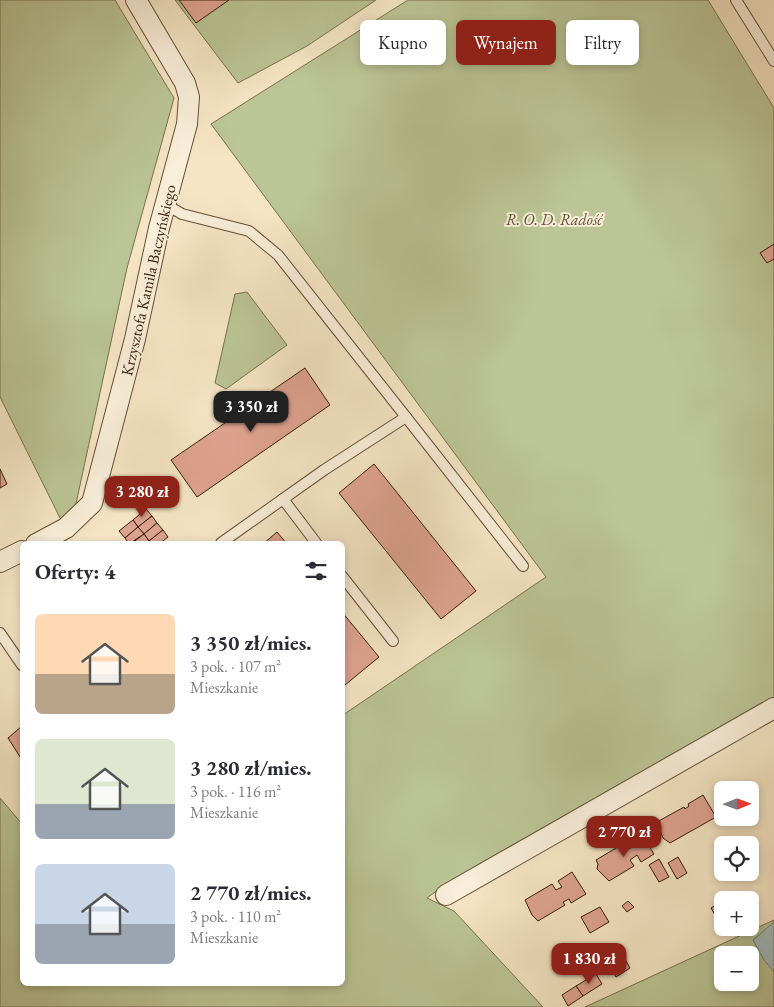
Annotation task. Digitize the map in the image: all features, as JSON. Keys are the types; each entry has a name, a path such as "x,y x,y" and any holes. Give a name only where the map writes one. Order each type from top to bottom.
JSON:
{"street":[{"name":"Krzysztofa Kamila Baczyńskiego","path":"42,541 66,528 92,503 135,339 165,204 187,124 189,97 185,84 136,0"},
{"path":"0,562 20,552"},
{"path":"446,895 774,708"}],"lane":[{"path":"736,0 774,61"},
{"path":"165,204 182,214 249,231 278,255 523,566"},
{"path":"224,541 406,416"},
{"path":"283,499 315,541"},
{"path":"345,580 393,641"},
{"path":"0,633 20,662"}],"green space":[{"path":"0,0 115,0 174,98 127,268 69,536 0,397"},
{"path":"175,0 376,0 307,46 238,83"},
{"name":"R. O. D. Radość","path":"408,0 708,0 774,108 774,699 446,884 427,898 454,911 543,1007 0,1007 0,798 20,822 20,986 345,986 345,714 546,577 211,124 360,30 360,65 446,65 446,20 376,20"},
{"path":"247,292 287,345 226,389 215,383 235,294"},
{"path":"774,920 774,1007 585,1007 714,948 714,991 759,991 759,946 718,946 739,936 759,936 759,927"}],"water":[{"path":"774,922 774,972 764,960 759,951 759,946 756,946 753,940"}],"building":[{"path":"179,0 229,0 196,23"},
{"path":"774,244 774,259 767,263 760,253"},
{"path":"305,368 330,405 197,497 171,460"},
{"path":"374,464 476,591 441,619 339,493"},
{"path":"0,469 7,484 0,488"},
{"path":"146,509 152,516 138,527 133,520"},
{"path":"152,516 157,523 144,534 138,527"},
{"path":"133,520 138,527 125,538 119,531"},
{"path":"157,523 163,530 149,541 144,534"},
{"path":"138,527 144,534 134,541 127,541 125,538"},
{"path":"163,530 168,537 163,541 149,541"},
{"path":"277,532 284,541 266,541"},
{"path":"144,534 149,541 135,541"},
{"path":"345,616 379,657 345,685"},
{"path":"20,728 20,757 8,738"},
{"path":"703,795 714,814 714,818 670,843 663,838 657,822 684,807 685,809 689,806 688,804"},
{"path":"641,833 654,854 641,862 637,855 630,860 634,866 609,881 597,869 598,864 596,860 621,845 625,851 632,847 628,841"},
{"path":"678,857 687,873 677,879 668,863"},
{"path":"659,859 669,877 659,882 649,865"},
{"path":"572,872 586,894 571,903 569,899 563,902 565,905 538,921 532,915 525,900 552,884 556,890 562,887 558,881"},
{"path":"628,901 634,907 627,912 622,906"},
{"path":"600,907 609,922 590,933 581,917"},
{"path":"625,959 630,968 616,977 611,968"},
{"path":"596,974 602,984 583,996 576,986"},
{"path":"576,986 583,996 568,1006 562,995"}]}
